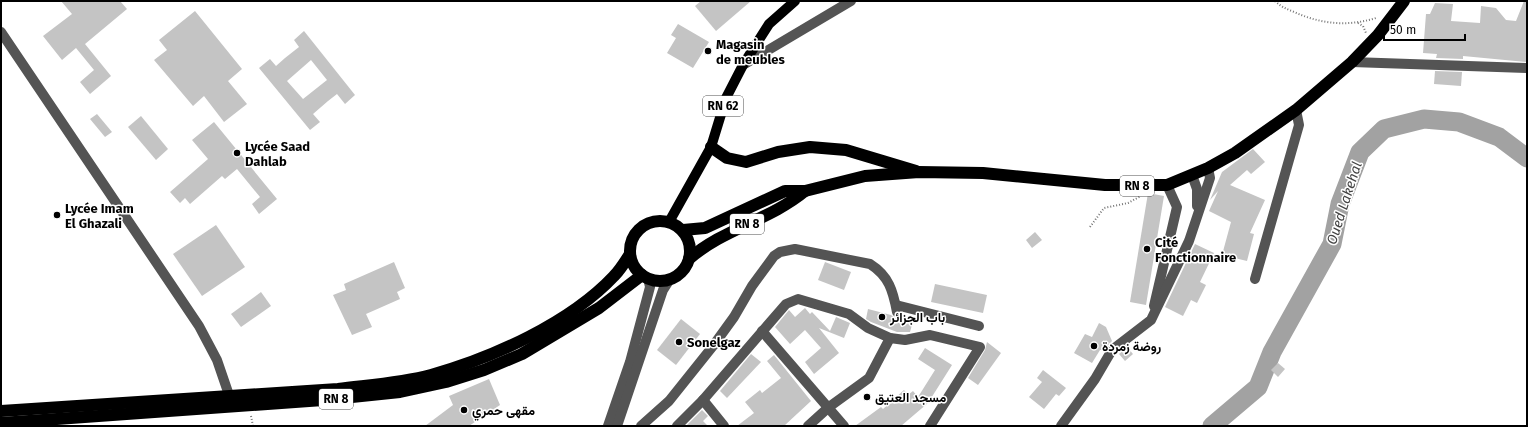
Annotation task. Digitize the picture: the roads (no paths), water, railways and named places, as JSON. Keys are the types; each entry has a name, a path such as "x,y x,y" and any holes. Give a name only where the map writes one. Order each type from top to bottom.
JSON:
{"highway":[{"name":"RN 8","path":"682,230 705,228 785,191 805,191 865,176 919,172 983,173 1105,185 1167,185 1208,168 1235,154 1296,110 1352,62 1378,35 1404,1"},
{"path":"711,148 727,158 746,162 778,152 810,147 846,150 899,164 919,172"},
{"name":"RN 8","path":"689,259 712,242 791,202 805,191"},
{"path":"661,220 669,222 682,230 690,244 689,259 682,271 670,279 662,281 645,276 637,269 630,254 633,238 644,225 661,220"},
{"name":"RN 8","path":"1,411 182,400 229,395 338,388 388,383 430,375 471,362 509,347 549,326 593,296 615,276 630,254"},
{"name":"RN 8","path":"1,423 60,423 323,400 400,392 446,382 484,370 522,354 599,308 645,276"}],"main road":[{"name":"RN 62","path":"669,222 711,148 726,98 743,64 769,24 795,1"}],"street":[{"path":"743,64 851,1"},
{"path":"1,32 199,326 217,360 229,395"},
{"path":"1352,62 1527,68"},
{"path":"1255,279 1299,125 1296,110"},
{"path":"1061,426 1095,379 1112,350 1151,320 1189,241 1210,178 1208,168"},
{"path":"1192,175 1197,189 1197,216"},
{"path":"1151,320 1177,207 1167,185"},
{"path":"641,426 669,401 734,317 768,262 780,252 796,249 870,264 884,275 889,282 896,308 979,326"},
{"path":"608,426 630,362 650,287 645,276"},
{"path":"618,426 663,290 670,279"},
{"path":"677,426 703,400 786,304 792,300 802,300 849,314 868,328 890,338 905,340 930,335 980,347 930,426"},
{"path":"762,331 844,426"},
{"path":"808,426 829,407 869,378 890,338"},
{"path":"703,400 724,426"}],"waterway":[{"name":"Oued Lakehal","path":"1212,426 1258,387 1272,352 1332,244 1340,204 1360,152 1384,129 1424,119 1459,122 1499,137 1527,158"}],"place":[{"name":"Magasin de meubles","path":"708,51"},
{"name":"Lycée Saad Dahlab","path":"237,153"},
{"name":"Lycée Imam El Ghazali","path":"57,215"},
{"name":"Cité Fonctionnaire","path":"1147,249"},
{"name":"باب الجزائر","path":"882,317"},
{"name":"Sonelgaz","path":"679,342"},
{"name":"روضة زمردة","path":"1094,346"},
{"name":"مسجد العتيق","path":"867,397"},
{"name":"مقهى حمري","path":"464,410"}]}
